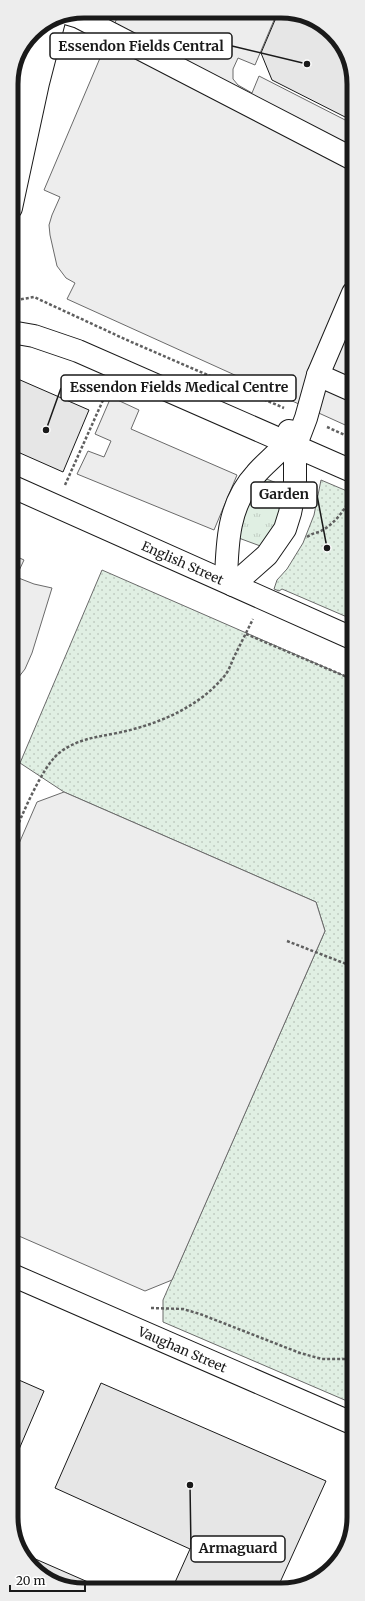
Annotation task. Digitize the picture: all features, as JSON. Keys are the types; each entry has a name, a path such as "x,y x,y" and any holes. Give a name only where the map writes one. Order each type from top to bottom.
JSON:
{"street":[{"path":"78,19 347,156"},
{"path":"18,99 24,80 50,28"},
{"path":"18,139 24,80 31,46"},
{"path":"230,583 267,555 285,529 295,488 291,445 300,416 347,309"},
{"path":"18,323 34,336"},
{"path":"18,333 34,336 78,351 347,469"},
{"path":"318,375 347,388"},
{"path":"230,583 228,534 236,506 247,485 255,475 291,445"},
{"name":"English Street","path":"18,489 347,636"},
{"name":"Vaughan Street","path":"18,1278 347,1421"}],"path":[{"path":"18,300 34,297 129,341 347,436"},
{"path":"56,506 129,341"},
{"path":"18,825 40,780 58,754 78,741 123,732 155,722 195,703 213,688 226,673 246,634 347,677"},
{"path":"287,941 347,964"},
{"path":"148,1308 183,1309 191,1311 216,1319 300,1353 322,1359 347,1360"}],"green space":[{"path":"264,478 287,487 281,515 263,547 236,537 242,513"},
{"path":"321,480 347,491 347,617 282,589 279,591 274,589 277,580 287,569 303,543 314,515"},
{"path":"102,570 347,677 347,1401 163,1322 163,1300 325,931 316,902 64,792 20,763"}],"shaded area":[{"path":"117,18 275,18 255,65 238,58 233,69 233,79 238,85 252,93 259,76 347,121 347,426 67,299 75,283 66,278 57,266 49,225 60,197 44,190"},
{"path":"111,397 139,410 131,429 237,475 214,530 77,474 88,451 104,457 111,441 95,434"},
{"path":"18,557 24,560 18,573"},
{"path":"18,578 34,584 52,588 32,653 25,669 18,678"},
{"path":"64,792 316,902 325,931 172,1280 145,1291 18,1236 18,846 37,802"}],"building":[{"path":"276,18 302,21 328,37 340,55 345,67 347,84 347,118 272,80 261,53"},
{"path":"18,379 89,410 63,472 18,452"},
{"path":"18,1380 44,1391 18,1452"},
{"path":"101,1383 326,1481 280,1583 175,1583 190,1549 55,1488"},
{"path":"32,1557 90,1583 63,1580 44,1569"}],"place":[{"name":"Essendon Fields Central","path":"307,64"},
{"name":"Essendon Fields Medical Centre","path":"46,430"},
{"name":"Garden","path":"327,548"},
{"name":"Armaguard","path":"190,1485"}]}
